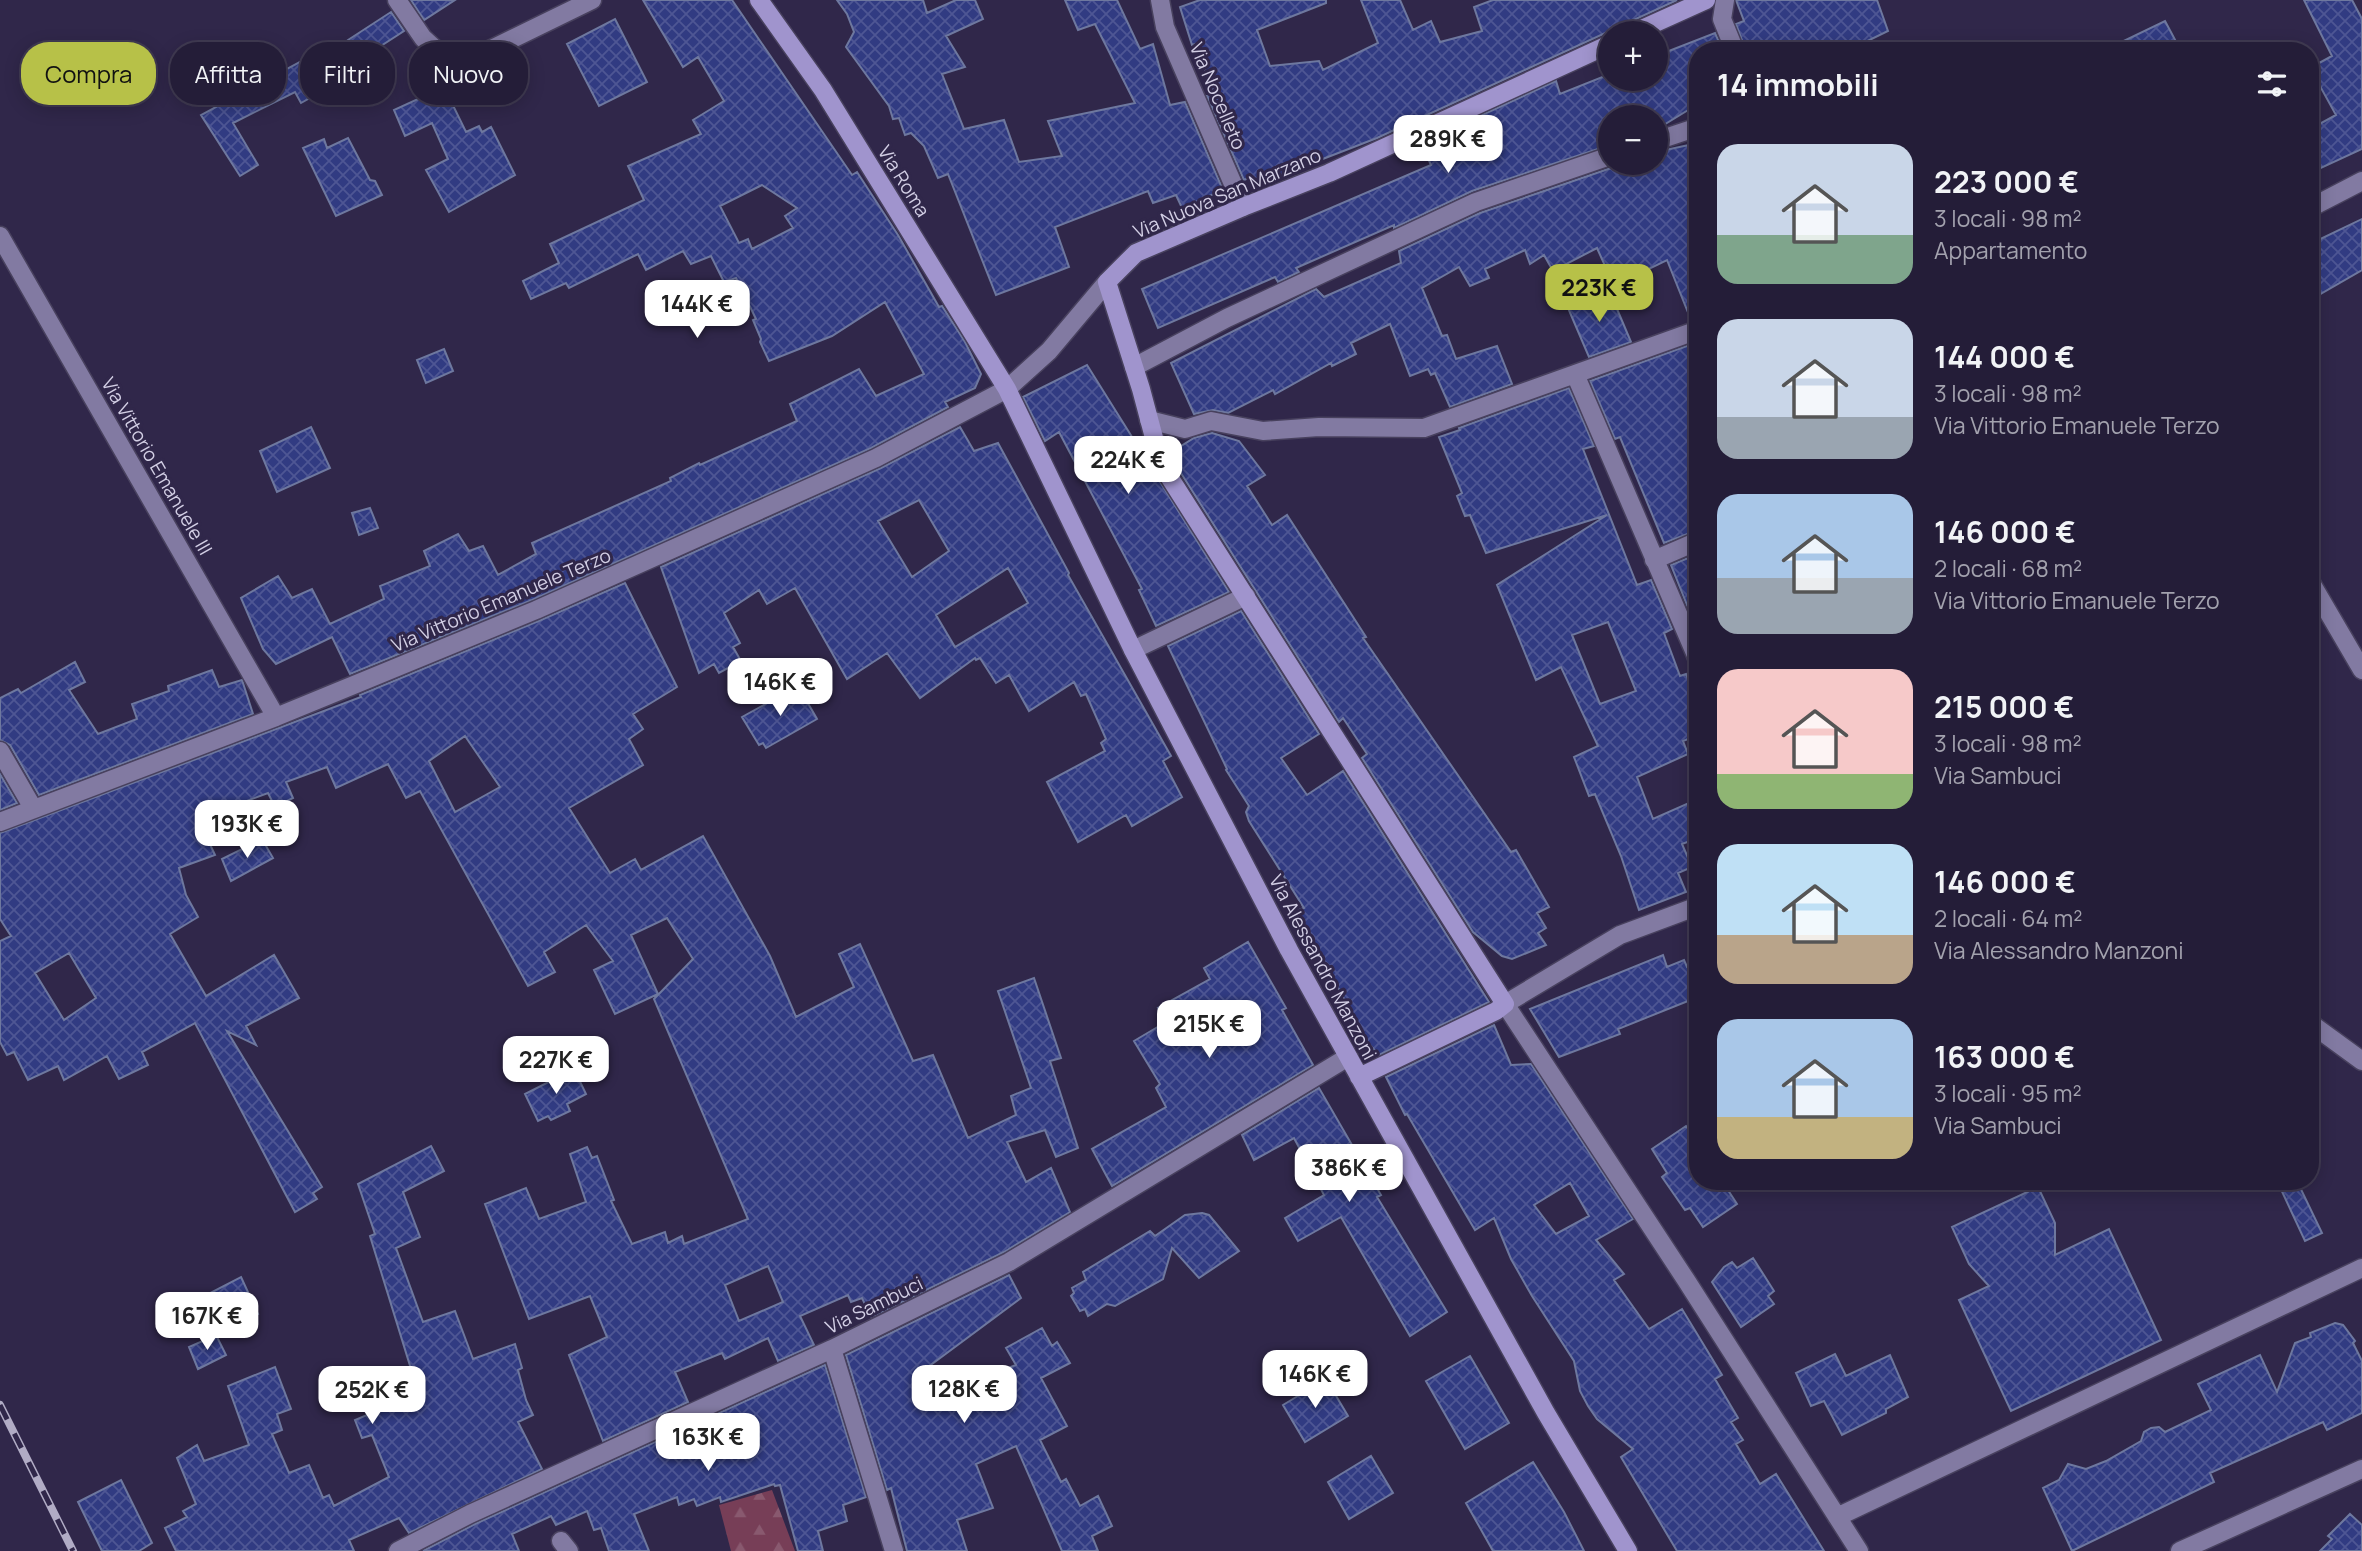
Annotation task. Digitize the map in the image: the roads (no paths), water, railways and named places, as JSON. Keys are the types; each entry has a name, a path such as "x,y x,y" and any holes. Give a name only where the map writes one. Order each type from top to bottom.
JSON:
{"main road":[{"name":"Via Roma","path":"759,0 823,90 1007,388"},
{"path":"1660,21 1706,0"},
{"name":"Via Nuova San Marzano","path":"1107,282 1136,253 1243,206 1329,173 1598,50"},
{"path":"1107,282 1161,464 1505,1004 1496,1012 1359,1077"},
{"name":"Via Alessandro Manzoni","path":"1007,388 1133,650 1289,950 1624,1549"}],"street":[{"path":"397,0 431,46 447,60 465,62 592,0"},
{"name":"Via Nocelleto","path":"1160,0 1165,27 1243,206"},
{"path":"1725,0 1722,19 1731,42"},
{"path":"1668,137 1689,130"},
{"path":"1134,367 1227,318 1476,202 1598,160"},
{"path":"2319,203 2362,181"},
{"name":"Via Vittorio Emanuele III","path":"0,236 276,716"},
{"name":"Via Vittorio Emanuele Terzo","path":"0,822 276,716 536,610 852,469 937,427 1007,388 1049,351 1107,282"},
{"path":"1149,420 1185,429 1210,421 1264,431 1319,427 1424,428 1689,333"},
{"path":"1575,374 1689,640"},
{"path":"1654,560 1689,545"},
{"path":"1133,650 1246,596"},
{"path":"2319,596 2362,670"},
{"path":"0,751 33,808"},
{"path":"1689,909 1620,935 1505,1004 1686,1280 1858,1551"},
{"path":"2319,1030 2362,1061"},
{"name":"Via Sambuci","path":"398,1551 470,1514 831,1349 1009,1262 1348,1057"},
{"path":"1837,1517 2362,1268"},
{"path":"831,1349 894,1551"},
{"path":"2180,1551 2362,1469"}],"railway":[{"path":"0,1405 73,1551"}]}
